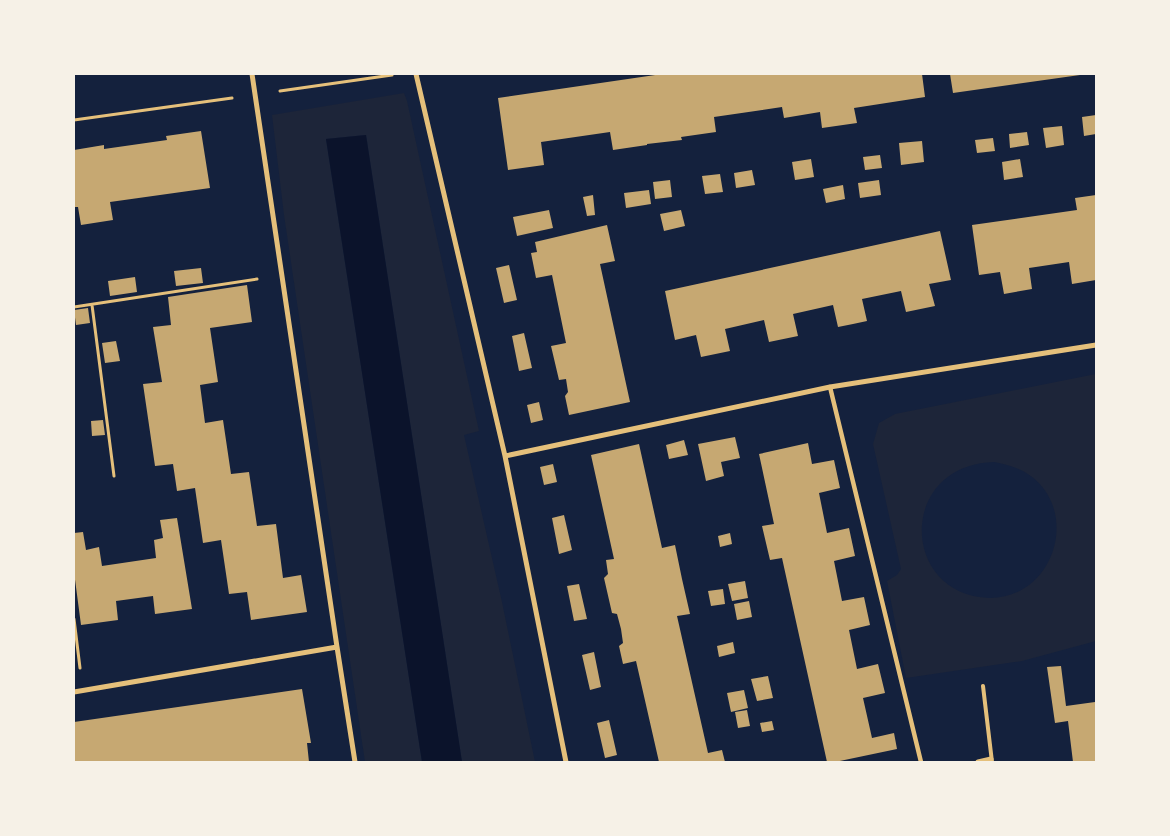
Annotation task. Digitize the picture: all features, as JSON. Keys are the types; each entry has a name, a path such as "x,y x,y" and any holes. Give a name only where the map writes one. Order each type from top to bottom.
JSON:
{"street":[{"path":"252,74 354,762"},
{"path":"416,74 505,456 566,762"},
{"path":"505,456 830,387 1096,345"},
{"path":"830,387 920,762"},
{"path":"74,692 337,647"},
{"path":"978,762 992,761"}],"lane":[{"path":"983,686 992,761"}],"path":[{"path":"74,307 282,275"},
{"path":"92,304 114,476"},
{"path":"74,619 83,690"}],"shaded area":[{"path":"404,93 479,431 464,435 502,602 535,762 462,762 366,135 326,139 422,762 365,762 284,215 272,115"},
{"path":"366,135 462,762 422,762 326,139"},
{"path":"1096,374 1096,641 1022,661 906,678 887,581 897,575 901,569 873,444 879,423 895,414","holes":["994,462 1012,466 1023,471 1042,486 1053,505 1057,526 1054,547 1045,567 1031,583 1012,594 989,598 960,591 939,576 926,554 922,530 926,506 940,484 962,469"]}],"building":[{"path":"662,74 922,74 925,97 854,108 857,123 822,128 820,112 784,118 782,107 714,117 716,132 681,137 682,140 613,150 610,132 541,142 544,165 508,170 498,98"},
{"path":"950,74 1079,74 1080,75 953,93"},
{"path":"1096,115 1096,134 1084,136 1082,117"},
{"path":"1062,126 1064,145 1046,148 1043,128"},
{"path":"201,131 210,188 110,202 113,220 81,225 78,207 74,207 74,150 104,145 104,149 167,140 166,136"},
{"path":"1027,132 1029,145 1010,148 1009,134"},
{"path":"993,138 995,151 977,153 975,140"},
{"path":"922,141 924,162 901,165 899,143"},
{"path":"880,155 882,168 865,170 863,157"},
{"path":"811,159 814,177 795,180 792,162"},
{"path":"1020,159 1023,177 1004,180 1002,162"},
{"path":"752,170 755,185 736,188 734,173"},
{"path":"720,174 723,192 705,194 702,176"},
{"path":"670,180 672,197 655,199 653,182"},
{"path":"879,180 881,195 860,198 858,183"},
{"path":"843,185 845,199 826,203 823,189"},
{"path":"649,190 651,204 626,208 624,193"},
{"path":"593,195 595,215 587,216 583,197"},
{"path":"1096,195 1096,280 1072,284 1069,262 1029,268 1032,289 1004,294 1000,272 979,275 972,225 1077,210 1075,198"},
{"path":"549,210 553,228 517,236 513,217"},
{"path":"681,210 685,226 664,231 660,214"},
{"path":"607,225 615,261 600,264 630,402 569,415 565,396 568,392 566,379 559,380 551,346 566,343 552,275 536,278 531,253 537,252 535,242"},
{"path":"940,231 951,280 929,284 935,306 906,312 901,291 862,299 867,321 838,327 833,305 793,314 798,336 769,342 764,320 725,329 730,351 701,357 696,335 675,340 665,291"},
{"path":"509,265 517,300 504,303 496,268"},
{"path":"201,268 203,283 176,286 174,271"},
{"path":"135,277 137,292 110,296 108,281"},
{"path":"247,285 252,322 210,328 218,382 200,385 205,423 223,420 231,474 249,472 257,526 276,524 283,578 301,575 307,612 251,620 247,592 229,594 221,540 203,543 195,488 177,491 173,464 155,466 143,384 162,382 153,327 171,325 168,297"},
{"path":"88,308 90,323 76,325 74,310"},
{"path":"524,333 532,368 519,371 512,336"},
{"path":"116,341 120,361 105,363 102,343"},
{"path":"539,402 543,420 531,423 527,405"},
{"path":"103,420 105,435 92,436 91,421"},
{"path":"735,437 740,458 721,462 724,476 706,481 698,444"},
{"path":"684,440 688,455 669,459 666,445"},
{"path":"808,443 812,464 834,460 840,488 819,493 827,533 849,528 855,556 834,561 842,601 864,597 870,625 849,630 857,669 878,664 885,693 863,698 872,738 894,733 897,749 835,762 827,762 782,558 770,560 762,526 774,524 759,454"},
{"path":"639,444 662,548 675,545 690,614 677,616 708,753 722,750 725,762 659,762 636,661 623,664 619,646 623,643 621,629 617,614 612,613 604,578 608,574 606,560 614,559 591,455"},
{"path":"553,464 557,482 544,485 540,467"},
{"path":"564,515 572,550 559,554 552,518"},
{"path":"177,518 192,609 155,614 153,596 116,601 118,620 81,625 74,572 74,533 83,532 86,550 99,547 102,566 156,558 154,540 163,538 160,520"},
{"path":"730,533 732,544 720,547 718,536"},
{"path":"745,581 748,598 732,601 728,584"},
{"path":"579,584 587,619 574,621 567,586"},
{"path":"723,589 725,604 711,606 708,591"},
{"path":"749,601 752,617 737,620 734,604"},
{"path":"733,642 735,653 719,657 717,646"},
{"path":"594,652 601,687 590,690 582,655"},
{"path":"1061,666 1066,706 1095,702 1096,762 1073,762 1068,721 1055,723 1047,667"},
{"path":"768,676 773,698 757,701 751,679"},
{"path":"302,689 311,743 307,743 309,762 74,762 74,722"},
{"path":"744,690 748,708 731,712 727,693"},
{"path":"747,710 750,726 738,728 735,712"},
{"path":"609,720 617,755 605,758 597,723"},
{"path":"772,721 774,730 762,732 760,723"}]}
